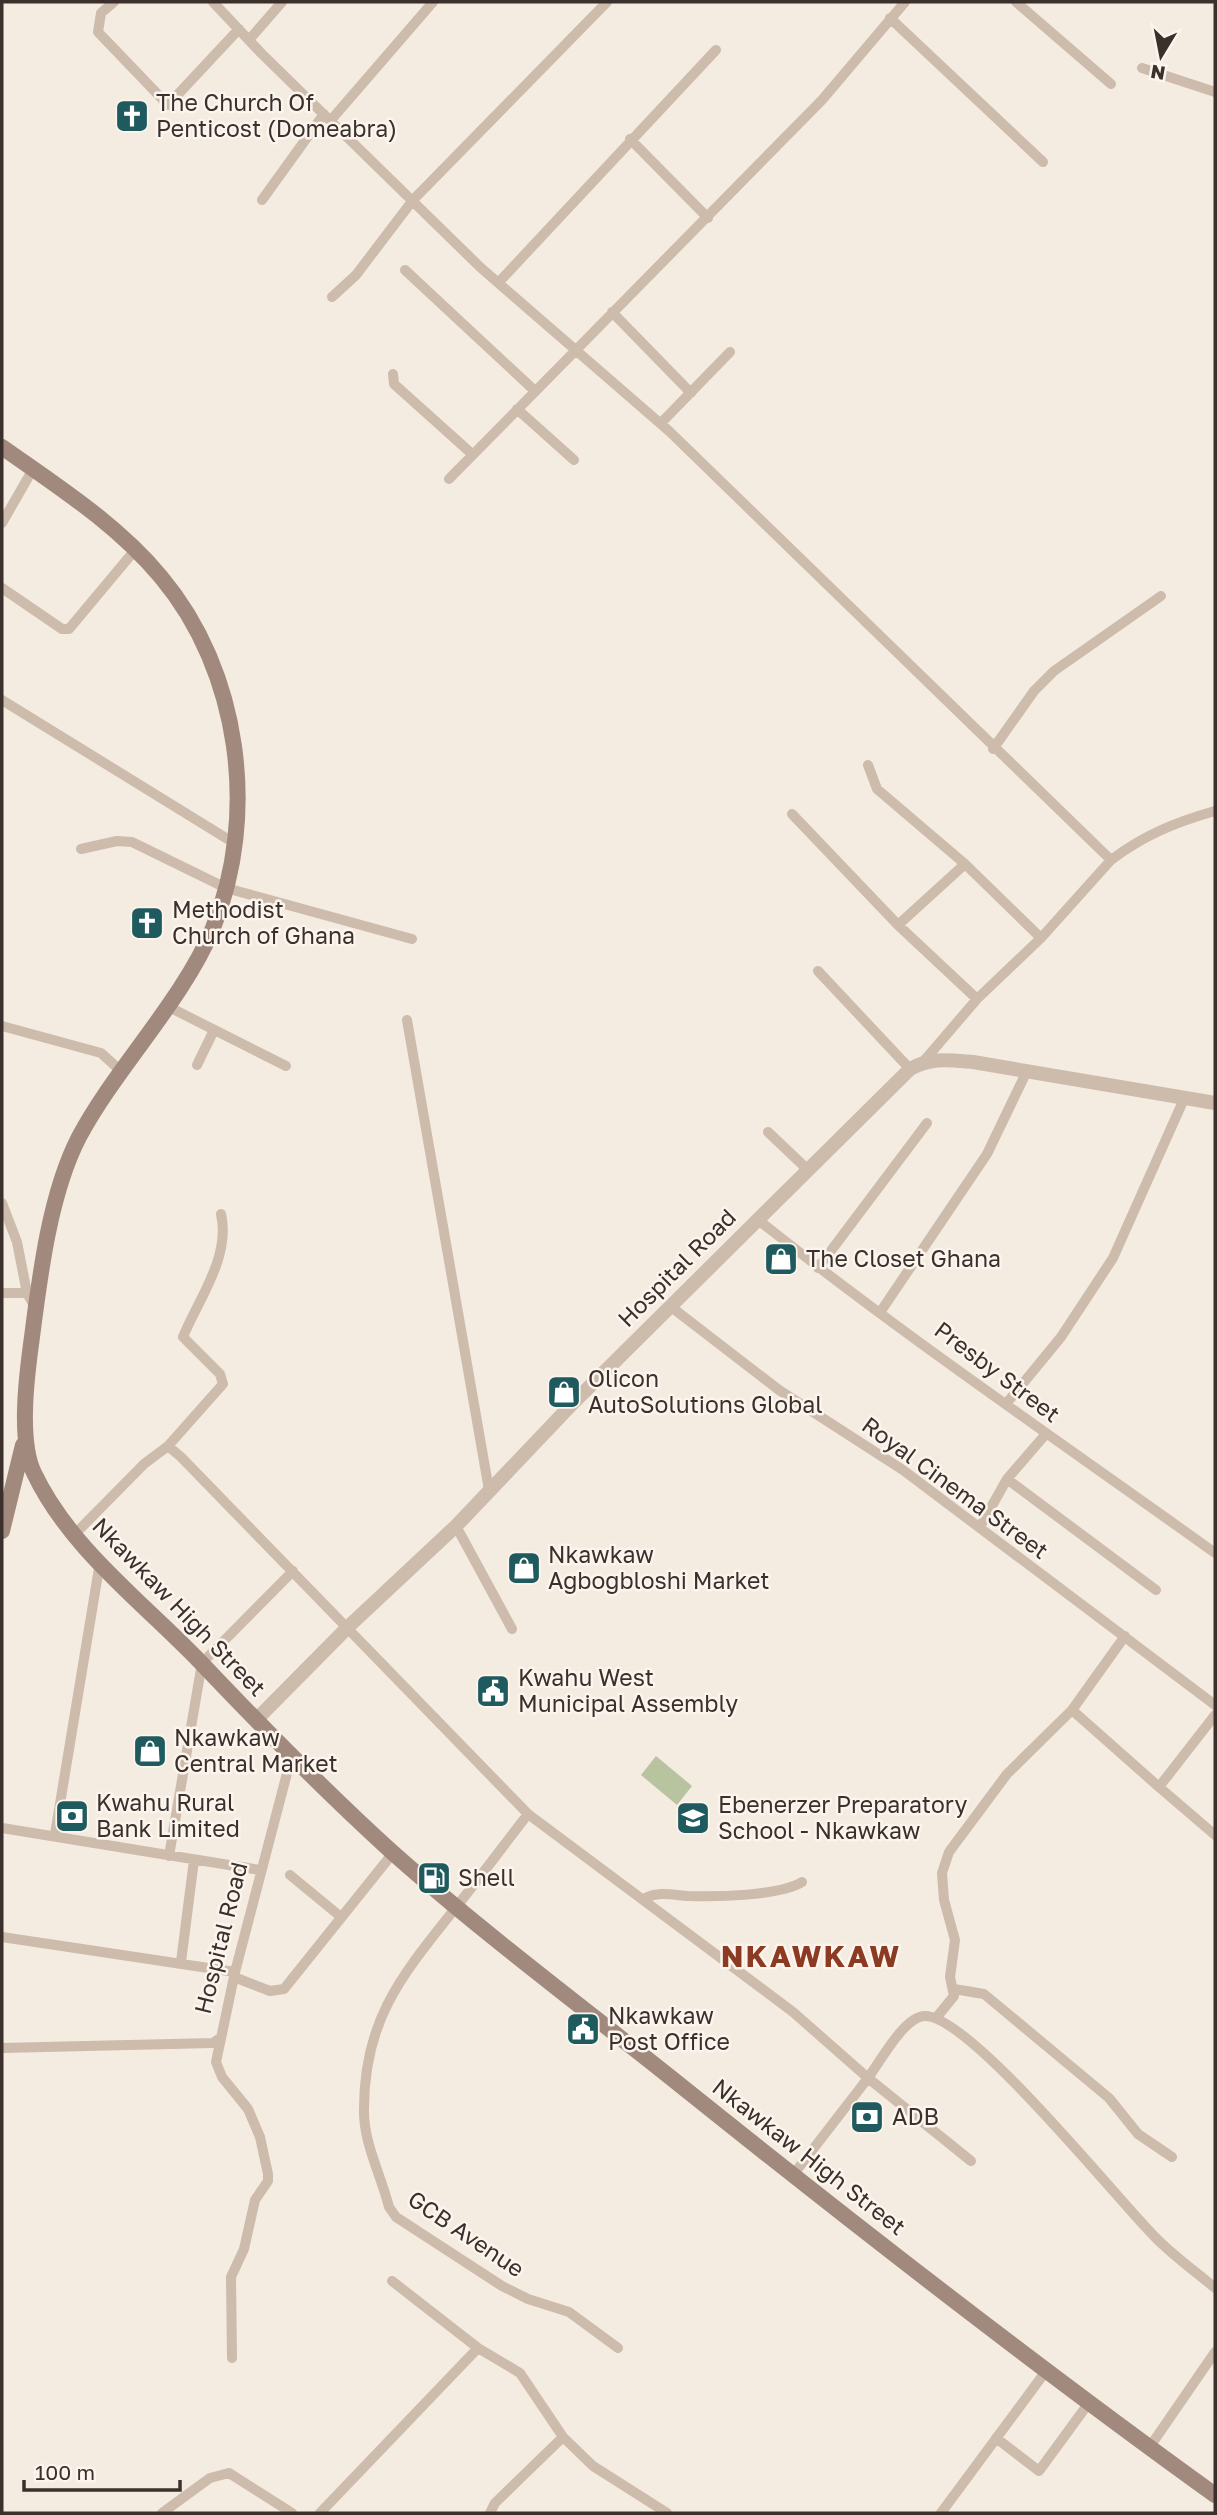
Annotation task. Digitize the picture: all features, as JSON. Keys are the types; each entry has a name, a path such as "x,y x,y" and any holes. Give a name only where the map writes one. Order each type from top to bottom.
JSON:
{"main road":[{"name":"Nkawkaw High Street","path":"2,447 105,522 158,573 188,612 223,695 237,775 234,843 226,888 211,932 167,1006 79,1138 54,1211 29,1357 27,1433 31,1469 75,1534 100,1562 257,1719 291,1758 393,1853 793,2175 1088,2404 1215,2495"},
{"path":"2,1531 27,1433"}],"street":[{"path":"114,2 101,13 99,32 168,105 239,29"},
{"path":"213,2 499,282 574,351 661,423 916,669 993,749 1111,860"},
{"path":"249,40 282,2"},
{"path":"262,200 328,117 433,2"},
{"path":"332,297 356,275 413,200 607,2"},
{"path":"449,479 822,100 905,2"},
{"path":"1016,2 1111,84"},
{"path":"890,18 1044,162"},
{"path":"499,282 716,50"},
{"path":"1142,68 1215,92"},
{"path":"630,139 708,218"},
{"path":"405,270 534,391"},
{"path":"612,312 691,393"},
{"path":"661,423 730,352"},
{"path":"393,374 394,384 472,454"},
{"path":"517,409 574,460"},
{"path":"2,523 33,469"},
{"path":"2,588 62,629 69,629 135,550"},
{"path":"993,749 1034,691 1054,671 1161,596"},
{"path":"2,700 33,716 234,843"},
{"path":"868,765 877,789 965,864 1041,938"},
{"path":"917,1066 977,999 1041,938 1111,860 1139,840 1168,825 1215,811"},
{"path":"792,814 898,925 977,999"},
{"path":"81,849 132,842 226,888 412,939"},
{"path":"898,925 965,864"},
{"path":"818,971 917,1066"},
{"path":"167,1006 286,1066"},
{"path":"407,1020 489,1490"},
{"path":"2,1026 101,1054 122,1072"},
{"path":"197,1065 214,1030"},
{"path":"917,1066 942,1059 1215,1103"},
{"name":"Hospital Road","path":"257,1719 348,1626 456,1526 573,1404 807,1169 917,1066"},
{"path":"881,1311 987,1154 1026,1073"},
{"path":"1006,1404 1061,1337 1113,1258 1184,1099"},
{"path":"818,1268 927,1123"},
{"path":"768,1132 807,1169"},
{"path":"2,1203 17,1242 27,1293 36,1308"},
{"path":"75,1534 144,1465 168,1447 223,1384 220,1374 183,1337 208,1287 220,1245 223,1225 221,1214"},
{"name":"Presby Street","path":"757,1219 818,1268 881,1311 1045,1435 1215,1553"},
{"path":"2,1293 27,1293"},
{"name":"Royal Cinema Street","path":"670,1306 779,1390 903,1470 1215,1705"},
{"path":"980,1527 1007,1479 1045,1435"},
{"path":"168,1447 348,1626 528,1814 645,1898 793,2012 868,2078 971,2161"},
{"path":"1007,1479 1156,1590"},
{"path":"456,1526 512,1629"},
{"path":"55,1834 100,1562"},
{"path":"169,1856 202,1663 293,1571"},
{"path":"936,2018 954,1996 950,1977 955,1940 944,1900 942,1872 948,1852 1007,1774 1072,1710 1125,1636"},
{"path":"1072,1710 1215,1835"},
{"path":"1158,1787 1215,1715"},
{"name":"Hospital Road","path":"2,2048 213,2043 219,2039 260,1870 291,1758"},
{"name":"GCB Avenue","path":"528,1814 407,1968 385,2008 369,2050 363,2108 373,2155 389,2207 409,2227 502,2286 528,2299 555,2305 569,2312 618,2348"},
{"path":"2,1828 55,1834 260,1870"},
{"path":"2,1937 181,1962 234,1974 270,1991 284,1989 393,1853"},
{"path":"181,1962 194,1860"},
{"path":"290,1875 341,1917"},
{"path":"645,1898 663,1893 686,1896 780,1891 802,1882"},
{"path":"954,1989 984,1994 1110,2098 1138,2134 1172,2157"},
{"path":"793,2175 909,2022 919,2017 936,2018 985,2051 1155,2238 1215,2288"},
{"path":"219,2039 217,2069 248,2109 260,2137 268,2181 255,2200 244,2249 231,2277 232,2358"},
{"path":"392,2281 478,2348 520,2373 563,2437 593,2466 667,2513"},
{"path":"320,2513 478,2348"},
{"path":"1149,2448 1215,2352"},
{"path":"941,2513 1046,2371"},
{"path":"996,2438 1039,2471 1088,2404"},
{"path":"490,2513 495,2504 563,2437"},
{"path":"162,2513 210,2478 229,2473 292,2513"}],"green space":[{"path":"656,1756 692,1786 677,1805 641,1775"}],"place":[{"name":"The Church Of Penticost (Domeabra)","path":"132,116"},
{"name":"Methodist Church of Ghana","path":"147,923"},
{"name":"The Closet Ghana","path":"781,1259"},
{"name":"Olicon AutoSolutions Global","path":"564,1392"},
{"name":"Nkawkaw Agbogbloshi Market","path":"524,1568"},
{"name":"Kwahu West Municipal Assembly","path":"493,1691"},
{"name":"Nkawkaw Central Market","path":"150,1751"},
{"name":"Kwahu Rural Bank Limited","path":"72,1816"},
{"name":"Ebenerzer Preparatory School - Nkawkaw","path":"693,1818"},
{"name":"Shell","path":"434,1878"},
{"name":"Nkawkaw Post Office","path":"583,2029"},
{"name":"ADB","path":"867,2117"}],"district":[{"name":"NKAWKAW","path":"811,1957"}]}
